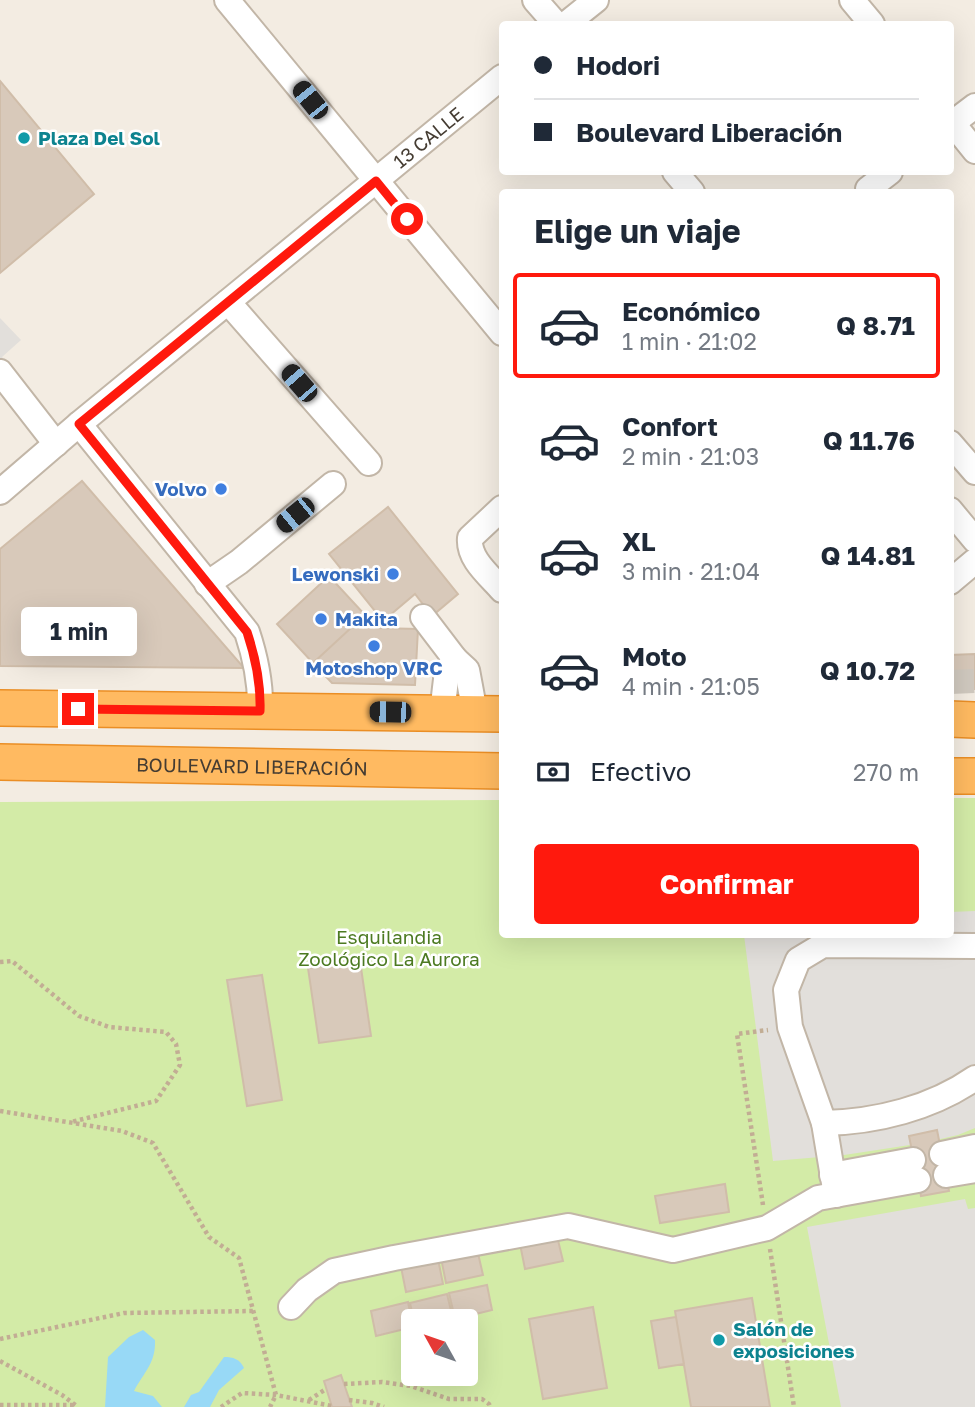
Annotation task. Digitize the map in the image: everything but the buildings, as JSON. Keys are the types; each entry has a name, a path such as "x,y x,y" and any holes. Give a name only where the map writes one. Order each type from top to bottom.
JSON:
{"highway":[{"path":"0,708 473,713"},
{"path":"954,719 975,720"},
{"name":"BOULEVARD LIBERACIÓN","path":"0,762 499,771"},
{"path":"954,775 975,776"}],"street":[{"path":"227,0 499,329"},
{"path":"535,0 553,21"},
{"path":"570,21 596,0"},
{"path":"852,0 870,21"},
{"name":"13 CALLE","path":"0,492 499,79"},
{"path":"954,121 975,106"},
{"path":"954,126 975,151"},
{"path":"678,175 689,189"},
{"path":"868,189 886,175"},
{"path":"228,302 369,463"},
{"path":"0,372 56,444"},
{"path":"79,424 247,632 257,662 260,711"},
{"path":"954,448 975,472"},
{"path":"208,584 239,562 333,484"},
{"path":"499,511 470,538 469,548 472,556 499,587"},
{"path":"954,515 975,540"},
{"path":"954,579 975,561"},
{"path":"423,617 455,659 467,670 473,713"},
{"path":"834,1185 824,1123 790,1027 786,990 798,960 823,944 975,946"},
{"path":"824,1123 852,1122 902,1111 945,1096 975,1078"},
{"path":"975,1147 944,1164 975,1170"},
{"path":"291,1307 307,1290 334,1271 568,1226 673,1250 767,1228 818,1198 834,1185 915,1170"}],"path":[{"path":"0,962 12,961 79,1016 109,1027 166,1032 176,1044 180,1065 156,1101 67,1123"},
{"path":"737,1034 790,1027"},
{"path":"0,1111 122,1131 152,1143 209,1237 239,1258 275,1395 270,1407"},
{"path":"0,1339 124,1313 253,1311"},
{"path":"0,1361 77,1406"},
{"path":"344,1384 370,1382 401,1385 449,1399 482,1399 490,1407"},
{"path":"309,1401 326,1389"},
{"path":"221,1407 242,1394 275,1395 332,1406"},
{"path":"349,1400 383,1407"},
{"path":"0,1405 77,1406"}],"green space":[{"name":"Esquilandia Zoológico La Aurora","path":"954,798 975,798 975,1407 0,1407 0,802 499,800 499,938 954,938"}],"shaded area":[{"path":"0,318 21,340 2,357 18,376 0,392"},
{"path":"975,911 975,1128 923,1143 844,1155 773,1161 744,938 954,938 954,912"},
{"path":"965,1199 968,1209 975,1208 975,1407 841,1407 807,1227"}],"water":[{"path":"143,1330 155,1340 155,1348 151,1361 134,1391 153,1396 162,1407 105,1407 108,1357 129,1337"},
{"path":"224,1357 236,1359 244,1368 219,1390 210,1407 184,1407 191,1395 199,1392"}],"tunnel":[{"path":"954,682 975,681"}],"place":[{"name":"Plaza Del Sol","path":"24,138"},
{"name":"Volvo","path":"221,489"},
{"name":"Lewonski","path":"393,574"},
{"name":"Makita","path":"321,619"},
{"name":"Motoshop VRC","path":"374,646"},
{"name":"Salón de exposiciones","path":"719,1340"}],"route":[{"path":"78,709 260,711 257,662 247,632 79,424 376,181 407,219"}]}
